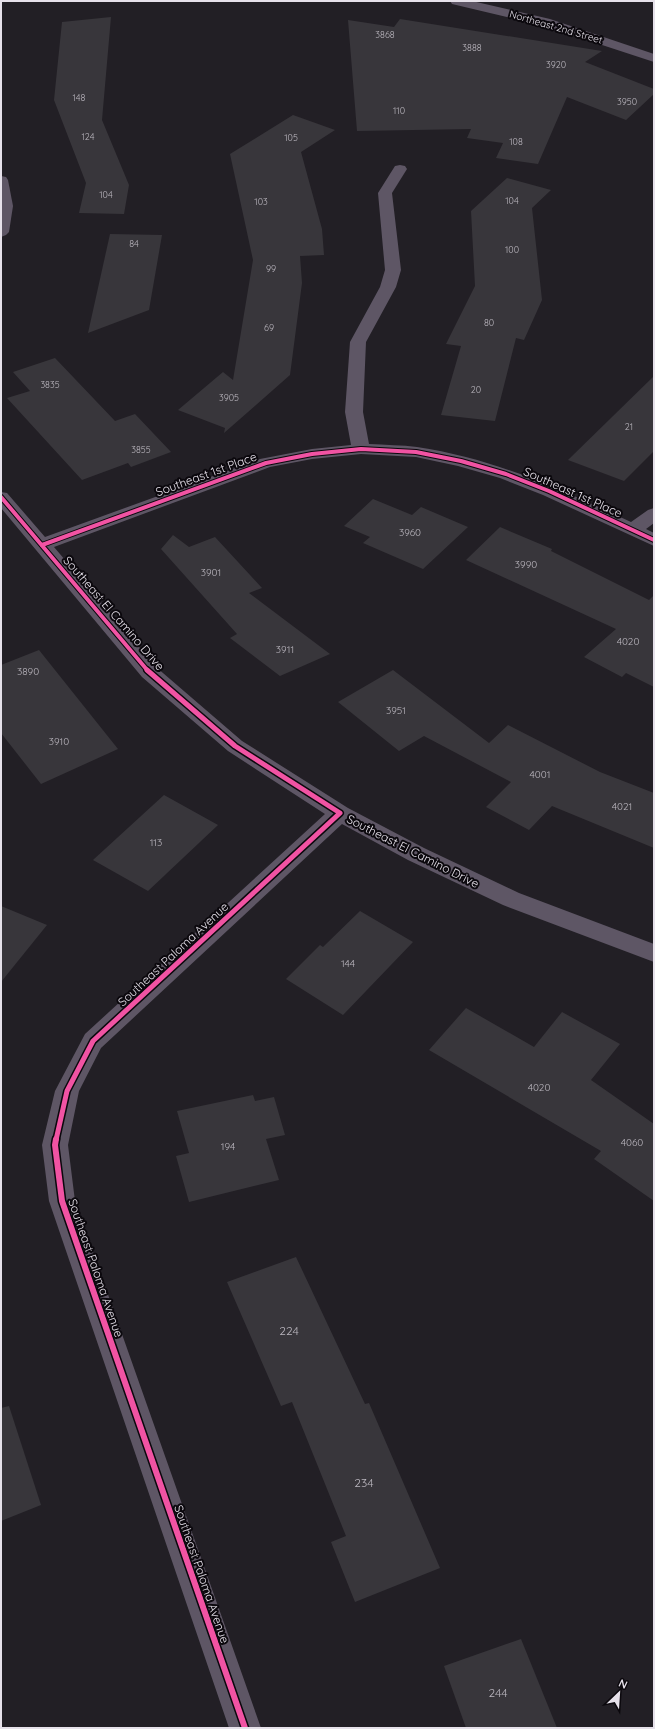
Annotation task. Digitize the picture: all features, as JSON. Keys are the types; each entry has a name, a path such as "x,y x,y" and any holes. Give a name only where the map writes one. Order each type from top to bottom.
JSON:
{"street":[{"name":"Northeast 2nd Street","path":"456,1 545,22 654,58"},
{"path":"362,449 354,412 358,342 388,287 393,270 385,193 400,169"},
{"path":"1,180 4,189 5,207 1,232"},
{"name":"Southeast 1st Place","path":"42,545 266,463 312,454 362,449 416,452 476,465 506,474 549,491 654,540"},
{"name":"Southeast El Camino Drive","path":"1,497 149,672 234,746 340,813 416,854 511,899 654,953"},
{"path":"633,530 654,514"},
{"name":"Southeast Paloma Avenue","path":"245,1728 62,1201 55,1145 67,1091 93,1041 340,813"}],"building":[{"path":"111,17 102,120 129,185 124,214 79,213 86,183 54,100 62,22"},
{"path":"400,19 602,51 585,62 654,89 654,94 626,120 567,97 538,164 496,158 503,143 467,138 471,129 357,131 348,20 394,27"},
{"path":"293,115 335,130 301,152 322,229 324,255 300,256 302,283 290,375 224,433 225,428 178,410 223,372 233,380 253,260 230,154"},
{"path":"507,178 551,190 532,208 542,300 524,340 516,338 495,421 441,415 461,346 446,344 475,286 471,211"},
{"path":"110,234 162,235 149,310 88,333"},
{"path":"55,358 115,421 135,414 171,452 131,467 128,463 82,480 7,398 30,391 13,372"},
{"path":"654,376 654,451 624,481 568,460"},
{"path":"373,499 412,515 421,507 468,527 423,569 363,543 370,537 344,526"},
{"path":"500,527 552,549 551,551 649,600 654,595 654,687 626,673 622,677 584,657 616,629 466,560"},
{"path":"173,535 189,547 215,537 262,588 249,593 330,654 280,676 230,638 237,634 161,549"},
{"path":"39,650 118,749 41,784 1,733 1,665"},
{"path":"393,670 489,743 508,725 600,772 654,793 654,848 552,806 529,830 486,807 511,782 424,736 399,751 338,702"},
{"path":"164,795 218,825 148,891 93,860"},
{"path":"1,906 47,925 1,982"},
{"path":"360,911 413,942 343,1015 286,979 320,945 323,947"},
{"path":"466,1008 534,1047 562,1012 620,1044 591,1080 654,1124 654,1201 594,1159 601,1151 429,1050"},
{"path":"253,1095 255,1101 274,1097 285,1135 266,1139 279,1180 189,1202 176,1156 189,1153 177,1111"},
{"path":"296,1257 365,1404 369,1403 440,1568 355,1602 331,1542 346,1536 292,1402 281,1406 227,1282"},
{"path":"9,1406 41,1505 1,1521 1,1408"},
{"path":"521,1639 557,1728 466,1728 444,1666"}],"cycle path":[{"path":"42,545 266,463 312,454 361,449 416,452 461,461 506,474 549,491 654,540"},
{"path":"1,497 149,672 235,746 340,813 93,1041 67,1091 55,1145 62,1201 245,1728"}]}
